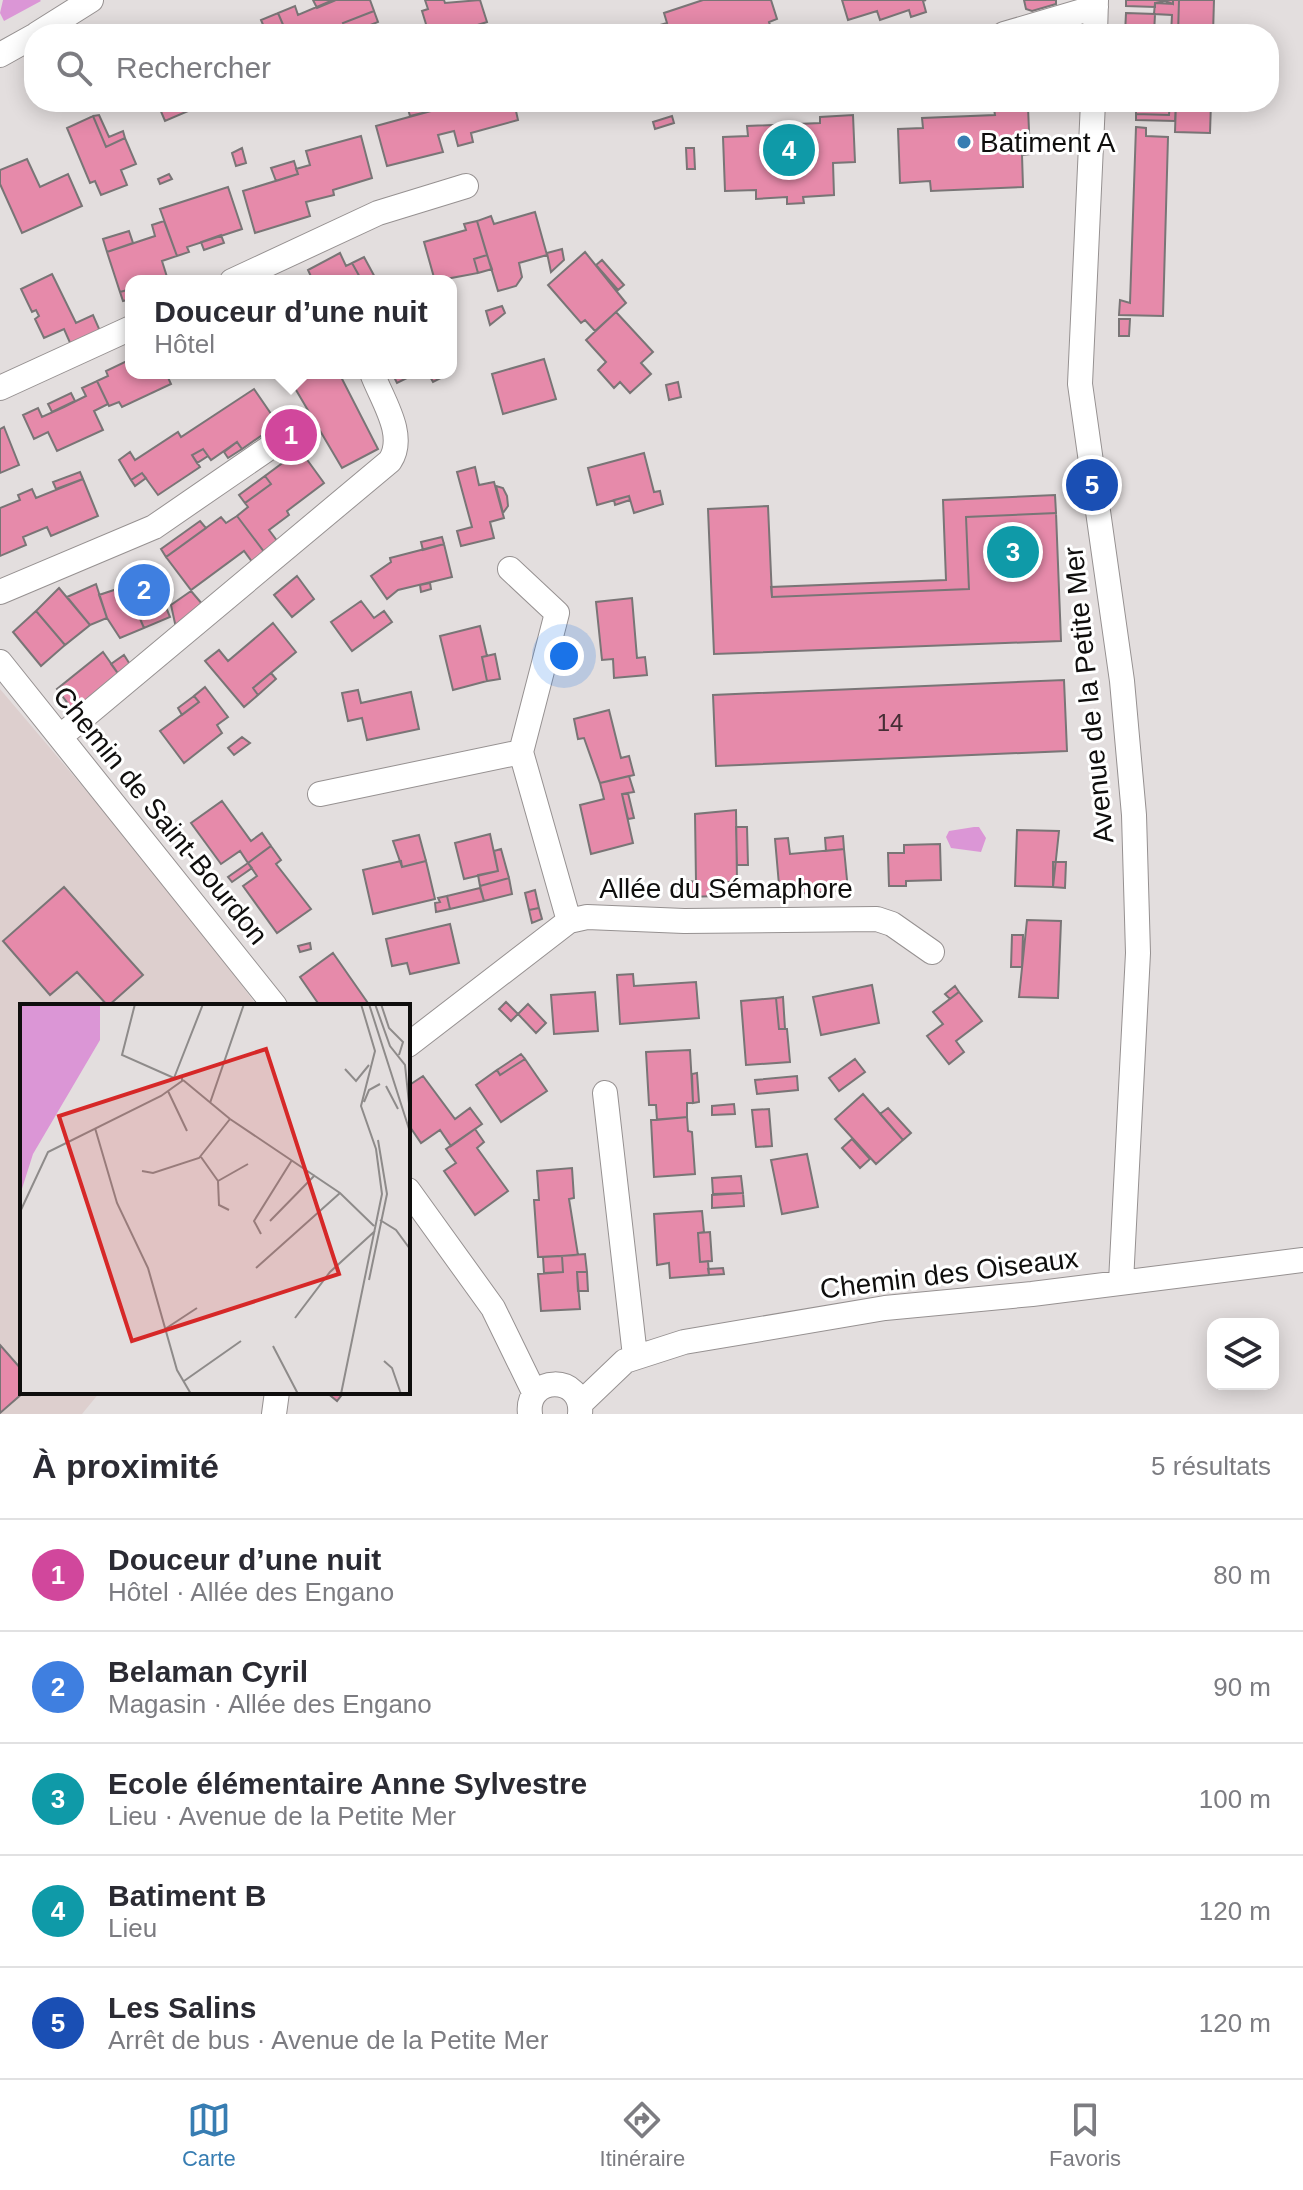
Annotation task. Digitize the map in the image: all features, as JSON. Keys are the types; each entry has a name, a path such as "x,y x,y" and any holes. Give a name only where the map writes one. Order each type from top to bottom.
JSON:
{"street":[{"path":"53,24 91,0"},
{"path":"1035,24 1096,4 1095,24"},
{"path":"0,55 24,42"},
{"name":"Avenue de la Petite Mer","path":"1093,112 1080,384 1122,681 1134,815 1138,953 1121,1282"},
{"path":"245,275 378,213 466,186"},
{"path":"0,388 125,331"},
{"path":"61,736 390,461 397,450 397,437 374,379"},
{"path":"0,592 154,527 295,430"},
{"path":"510,569 557,613 521,752 569,921"},
{"name":"Chemin de Saint-Bourdon","path":"0,662 273,1004"},
{"path":"320,794 521,752"},
{"name":"Allée du Sémaphore","path":"410,1043 569,921 587,917 684,921 877,919 892,924 932,952"},
{"path":"605,1093 635,1356"},
{"path":"412,1207 493,1308 532,1403 549,1383 576,1401"},
{"name":"Chemin des Oiseaux","path":"576,1401 635,1356 684,1342 833,1316 1303,1260"},
{"path":"274,1414 277,1394"}],"shaded area":[{"path":"3,0 41,1 4,21 0,13"},
{"path":"0,689 184,906 256,1004 20,1004 20,1394 98,1394 82,1414 0,1414"},
{"path":"979,827 986,838 981,852 951,848 946,837 949,831"}],"building":[{"path":"313,0 333,0 334,1 317,8"},
{"path":"333,0 370,0 374,11 344,24 283,24 278,13 295,6 298,15"},
{"path":"425,0 444,0 445,3 480,0 487,22 426,24 422,11 428,9"},
{"path":"703,0 771,0 777,19 770,24 664,24 667,23 664,13"},
{"path":"842,0 926,0 923,1 926,12 911,17 909,10 880,20 877,11 848,20"},
{"path":"1024,0 1056,0 1056,4 1032,11 1026,9"},
{"path":"1126,0 1173,0 1173,4 1165,1 1155,3 1155,7 1126,6"},
{"path":"1173,0 1179,0 1178,24 1172,24 1172,15 1154,14 1155,3 1173,4"},
{"path":"1179,0 1214,0 1213,24 1178,24"},
{"path":"374,11 378,22 373,24 343,23"},
{"path":"278,13 283,24 263,24 261,20"},
{"path":"1126,13 1155,14 1154,24 1125,24"},
{"path":"161,112 186,112 165,121"},
{"path":"427,112 516,112 518,120 471,133 473,142 458,146 454,131 438,135 443,152 387,166 376,126"},
{"name":"Batiment A","path":"994,112 1028,112 1030,154 1022,155 1023,187 931,191 930,181 900,183 898,129 923,128 922,118 995,115"},
{"path":"1136,112 1169,112 1169,115"},
{"path":"1169,112 1175,112 1175,121 1136,120 1136,114 1169,115"},
{"path":"1176,112 1211,112 1210,133 1175,132"},
{"path":"99,115 109,137 123,131 125,138 106,147 93,116"},
{"path":"853,115 855,162 833,163 834,195 803,197 804,203 787,204 787,197 756,199 756,190 725,191 723,137 748,136 747,126 820,123 820,117"},
{"path":"93,116 106,147 125,138 136,164 121,170 127,185 101,195 95,181 90,183 67,128"},
{"path":"672,116 674,123 655,129 653,122"},
{"path":"1136,127 1146,128 1146,136 1168,137 1163,316 1119,315 1120,300 1130,303"},
{"path":"361,136 372,178 333,190 334,195 306,202 310,216 255,233 243,191 298,174 296,169 310,165 306,151"},
{"path":"242,148 246,163 236,166 232,153"},
{"path":"686,148 694,148 695,169 687,169"},
{"path":"27,159 40,187 68,174 82,206 22,233 0,184 0,170"},
{"path":"294,161 298,174 276,181 271,168"},
{"path":"169,174 172,179 160,184 158,179"},
{"path":"228,187 242,229 187,247 189,252 177,256 160,209"},
{"path":"535,212 547,255 519,263 522,277 516,286 498,291 477,221 491,216 494,224"},
{"path":"164,221 177,256 162,261 166,275 125,275 125,291 120,292 107,252 155,236 152,225"},
{"path":"477,221 487,255 474,259 478,273 457,277 433,275 424,242 466,230 464,224"},
{"path":"129,231 133,243 107,252 103,239"},
{"path":"221,235 224,243 204,250 201,242"},
{"path":"562,249 564,260 551,272 547,253"},
{"path":"585,252 626,303 595,331 585,320 581,323 548,285"},
{"path":"340,253 346,266 352,263 359,275 310,275 308,270"},
{"path":"487,255 492,269 478,273 474,259"},
{"path":"364,257 374,275 359,275 352,263"},
{"path":"602,260 624,285 618,290 596,265"},
{"path":"52,274 76,323 93,315 100,331 71,345 64,329 44,338 35,319 39,316 36,310 32,312 21,289"},
{"path":"502,306 505,313 490,325 486,311"},
{"path":"616,312 653,352 641,363 651,374 630,393 620,382 614,388 598,370 606,362 586,340"},
{"path":"1119,319 1130,319 1129,336 1119,336"},
{"path":"544,359 556,399 503,414 492,374"},
{"path":"125,362 125,379 169,379 171,384 122,407 119,402 109,406 97,381 108,376 106,371"},
{"path":"290,379 342,379 378,449 342,468"},
{"path":"97,381 108,404 94,411 103,430 57,451 48,432 34,439 23,415 38,408 42,417 64,407 86,396 82,388"},
{"path":"678,382 681,397 669,400 666,385"},
{"path":"254,389 278,424 242,449 237,442 211,460 203,449 192,455 200,467 158,495 142,473 131,480 119,460 130,452 135,460 178,432 181,437"},
{"path":"71,393 75,401 52,412 48,404"},
{"path":"4,427 19,465 0,473 0,429"},
{"path":"237,442 242,449 228,458 224,452"},
{"path":"203,449 208,456 197,463 192,455"},
{"path":"300,450 324,483 287,511 289,515 269,530 278,542 265,553 237,516 248,507 245,503 271,484 265,476"},
{"path":"644,453 654,492 660,491 663,504 634,513 629,496 597,505 588,468"},
{"path":"475,467 479,485 494,482 504,518 490,522 494,538 461,546 457,531 472,527 457,472"},
{"path":"80,472 83,479 56,489 53,482"},
{"path":"142,473 146,478 135,486 131,480"},
{"path":"265,476 271,484 245,503 239,495"},
{"path":"83,479 98,516 51,536 47,527 23,537 26,545 0,556 0,508 20,500 18,495 32,489 36,498"},
{"path":"496,486 503,488 507,496 508,506 503,513"},
{"path":"1055,495 1056,513 966,517 969,589 772,597 771,587 946,580 943,500"},
{"path":"629,496 630,500 615,505 614,500"},
{"path":"768,506 772,597 969,589 966,517 1056,513 1061,641 714,654 708,509"},
{"path":"237,516 265,553 253,563 244,551 191,590 166,557 221,517 226,523"},
{"path":"200,521 206,528 166,557 161,549"},
{"path":"442,537 444,544 423,550 421,542"},
{"path":"444,544 452,577 398,590 387,599 371,576 391,562 390,558"},
{"path":"152,573 170,617 144,628 126,586"},
{"path":"297,576 314,599 292,617 274,595"},
{"path":"430,583 431,589 421,592 420,585"},
{"path":"96,584 107,618 90,625 67,597"},
{"path":"126,586 144,628 120,638 107,618 99,595"},
{"path":"59,588 90,625 65,645 36,611"},
{"path":"191,591 203,605 176,628 171,605"},
{"path":"632,598 637,658 645,657 647,675 614,678 613,659 602,660 596,602"},
{"path":"361,601 374,618 384,611 392,622 352,651 331,622"},
{"path":"36,611 65,645 41,666 13,632"},
{"path":"273,623 296,652 253,688 258,695 244,707 205,661 219,650 228,661"},
{"path":"480,626 487,656 482,657 487,681 453,690 440,636"},
{"path":"103,652 122,679 75,713 57,689"},
{"path":"495,654 500,679 487,681 482,657"},
{"path":"124,655 133,669 122,679 111,664"},
{"path":"271,673 276,679 258,695 253,688"},
{"path":"1064,680 1067,751 716,766 713,695"},
{"path":"205,687 228,717 217,725 222,733 184,763 160,731 199,702 194,696"},
{"path":"358,690 361,703 411,692 419,729 367,740 362,718 348,721 342,693"},
{"path":"194,696 199,702 182,715 178,708"},
{"path":"609,710 621,758 629,756 634,775 600,783 584,738 578,739 574,719"},
{"path":"242,737 250,743 234,755 228,748"},
{"path":"629,776 634,792 622,794 633,843 591,854 580,805 604,799 600,783"},
{"path":"628,793 634,818 628,819 622,794"},
{"path":"222,801 251,841 262,833 271,846 248,863 240,851 221,864 191,823"},
{"path":"736,810 737,882 717,882 717,896 689,897 689,881 696,882 695,814"},
{"path":"736,827 747,827 748,865 737,865"},
{"path":"1017,830 1059,831 1053,887 1015,886"},
{"path":"490,834 498,871 464,879 455,843"},
{"path":"419,835 426,861 402,867 393,841"},
{"path":"843,836 844,849 826,851 825,838"},
{"path":"788,838 790,854 844,849 848,890 794,894 793,884 779,885 775,839"},
{"path":"940,844 941,880 906,881 906,886 889,886 888,853 904,853 904,845"},
{"path":"271,846 281,860 276,864 311,909 277,933 243,886 257,876 248,863"},
{"path":"501,849 509,878 480,886 478,875 498,871 494,851"},
{"path":"401,861 402,867 426,861 435,899 373,914 363,870"},
{"path":"1053,862 1066,862 1065,888 1053,887"},
{"path":"248,863 252,868 232,882 228,877"},
{"path":"509,878 512,894 484,901 480,886"},
{"path":"64,887 143,975 110,1004 106,1004 77,972 50,995 3,941"},
{"path":"480,888 484,901 450,909 447,896"},
{"path":"535,890 539,908 529,910 525,893"},
{"path":"447,896 450,909 436,912 435,903 440,902 438,898"},
{"path":"539,908 542,919 532,923 529,910"},
{"path":"1027,920 1061,921 1058,998 1019,997"},
{"path":"450,924 459,963 410,974 407,963 392,966 386,939"},
{"path":"1012,935 1023,935 1022,967 1011,967"},
{"path":"310,943 311,949 300,952 298,946"},
{"path":"333,953 369,1004 319,1004 300,977"},
{"path":"633,974 634,986 696,982 699,1018 620,1024 617,975"},
{"path":"872,985 879,1023 821,1035 813,997"},
{"path":"955,986 959,992 950,999 945,994"},
{"path":"595,992 598,1031 554,1034 551,995"},
{"path":"959,992 982,1021 956,1041 964,1052 949,1064 927,1036 943,1024 933,1012"},
{"path":"783,997 785,1029 779,1029 776,998"},
{"path":"776,998 779,1029 787,1029 790,1062 746,1065 741,1001"},
{"path":"506,1002 518,1014 511,1021 499,1009"},
{"path":"528,1004 546,1023 536,1033 518,1014"},
{"path":"690,1050 693,1103 687,1103 687,1117 657,1120 656,1105 649,1105 646,1052"},
{"path":"521,1054 525,1059 500,1075 497,1070"},
{"path":"525,1059 547,1091 501,1122 476,1085 497,1070 500,1075"},
{"path":"855,1059 865,1072 839,1091 829,1078"},
{"path":"697,1073 699,1102 693,1103 692,1074"},
{"path":"423,1076 455,1119 470,1108 482,1124 451,1146 440,1130 421,1143 410,1127 410,1085"},
{"path":"797,1076 798,1090 757,1094 755,1080"},
{"path":"863,1094 903,1140 876,1164 835,1119"},
{"path":"734,1104 735,1114 712,1115 712,1106"},
{"path":"888,1108 911,1133 903,1140 880,1114"},
{"path":"769,1109 772,1146 756,1147 752,1110"},
{"path":"687,1117 688,1131 692,1132 695,1174 654,1177 651,1120"},
{"path":"475,1129 484,1142 477,1148 508,1191 475,1215 444,1171 456,1163 446,1149"},
{"path":"852,1139 870,1159 860,1168 842,1148"},
{"path":"807,1154 818,1207 782,1214 771,1160"},
{"path":"572,1168 574,1198 569,1199 578,1255 538,1257 534,1200 539,1200 537,1171"},
{"path":"741,1176 743,1193 713,1194 712,1178"},
{"path":"743,1193 744,1206 712,1208 712,1195"},
{"path":"702,1211 704,1232 698,1233 700,1262 708,1261 709,1275 670,1278 669,1263 657,1265 654,1214"},
{"path":"710,1232 712,1261 700,1262 698,1233"},
{"path":"585,1254 587,1272 577,1272 580,1309 541,1311 538,1274 563,1272 562,1256"},
{"path":"562,1256 563,1272 544,1273 543,1257"},
{"path":"723,1268 724,1274 709,1275 708,1269"},
{"path":"577,1272 587,1272 588,1291 578,1291"},
{"path":"0,1345 20,1368 22,1394 0,1413"},
{"path":"328,1394 342,1394 337,1401"}],"place":[{"name":"Batiment A","path":"964,142"},
{"name":"Batiment B","path":"789,150"},
{"name":"Douceur d’une nuit","path":"291,435"},
{"name":"Les Salins","path":"1092,485"},
{"name":"Ecole élémentaire Anne Sylvestre","path":"1013,552"},
{"name":"Belaman Cyril","path":"144,590"}]}
